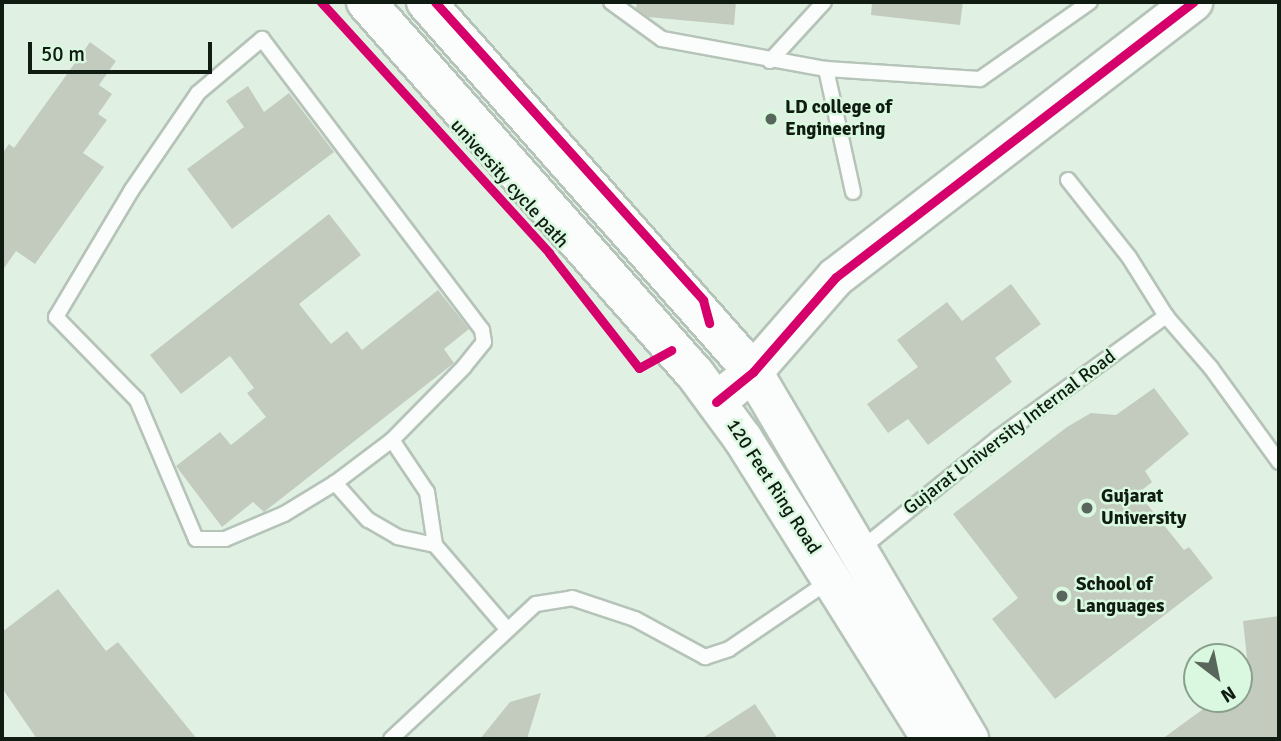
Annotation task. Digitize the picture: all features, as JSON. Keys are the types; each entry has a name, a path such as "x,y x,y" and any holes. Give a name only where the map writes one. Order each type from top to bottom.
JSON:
{"main road":[{"name":"120 Feet Ring Road","path":"366,2 716,402 844,566 969,739"},
{"name":"120 Feet Ring Road","path":"426,2 753,372 844,566 931,739"},
{"path":"716,402 753,372 836,277 1193,2"}],"lane":[{"path":"611,2 662,38 770,61 826,69 980,79 1090,2"},
{"path":"770,61 824,2"},
{"path":"262,39 482,330 484,342 464,367 392,440 335,483 284,514 225,539 196,539 136,400 56,317 131,191 198,93 262,39"},
{"path":"826,69 853,192"},
{"path":"1069,180 1129,257 1166,316 1211,368 1279,462"},
{"name":"Gujarat University Internal Road","path":"391,739 536,604 572,598 635,619 705,657 729,649 844,566 999,438 1166,316"},
{"path":"392,440 427,492 435,545 507,629"},
{"path":"335,483 368,520 398,537 435,545"}],"building":[{"path":"637,2 736,2 734,25 648,17 636,8"},
{"path":"872,2 963,2 960,25 871,15"},
{"path":"90,42 116,61 99,85 112,94 98,114 107,120 83,153 104,167 35,264 16,251 2,271 2,154 9,144 14,148"},
{"path":"248,86 264,112 289,93 334,152 232,229 187,169 244,127 226,101"},
{"path":"329,214 361,255 299,304 331,344 347,331 362,350 438,290 469,329 444,349 454,363 264,512 253,502 222,527 176,466 220,432 231,445 266,417 247,393 254,388 230,356 181,394 150,355"},
{"path":"1011,284 1041,324 995,358 1012,382 928,445 908,419 888,433 867,404 918,367 897,340 947,302 962,321"},
{"path":"1154,388 1189,434 1145,471 1152,482 1138,493 1184,550 1189,547 1213,578 1055,699 992,619 1018,598 953,514 1067,427 1091,413 1116,415"},
{"path":"58,589 106,651 118,642 197,739 37,739 2,688 2,632"},
{"path":"1279,616 1279,739 1162,739 1198,713 1253,713 1253,643 1245,643 1243,621"},
{"path":"541,693 527,739 480,739 510,702"},
{"path":"755,704 778,739 701,739"}],"cycle path":[{"name":"university cycle path","path":"321,2 549,253 639,368 671,350"},
{"path":"435,2 703,300 709,323"},
{"path":"716,402 753,372 836,277 1193,2"}],"place":[{"name":"LD college of Engineering","path":"771,119"},
{"name":"Gujarat University","path":"1087,508"},
{"name":"School of Languages","path":"1062,596"}]}
